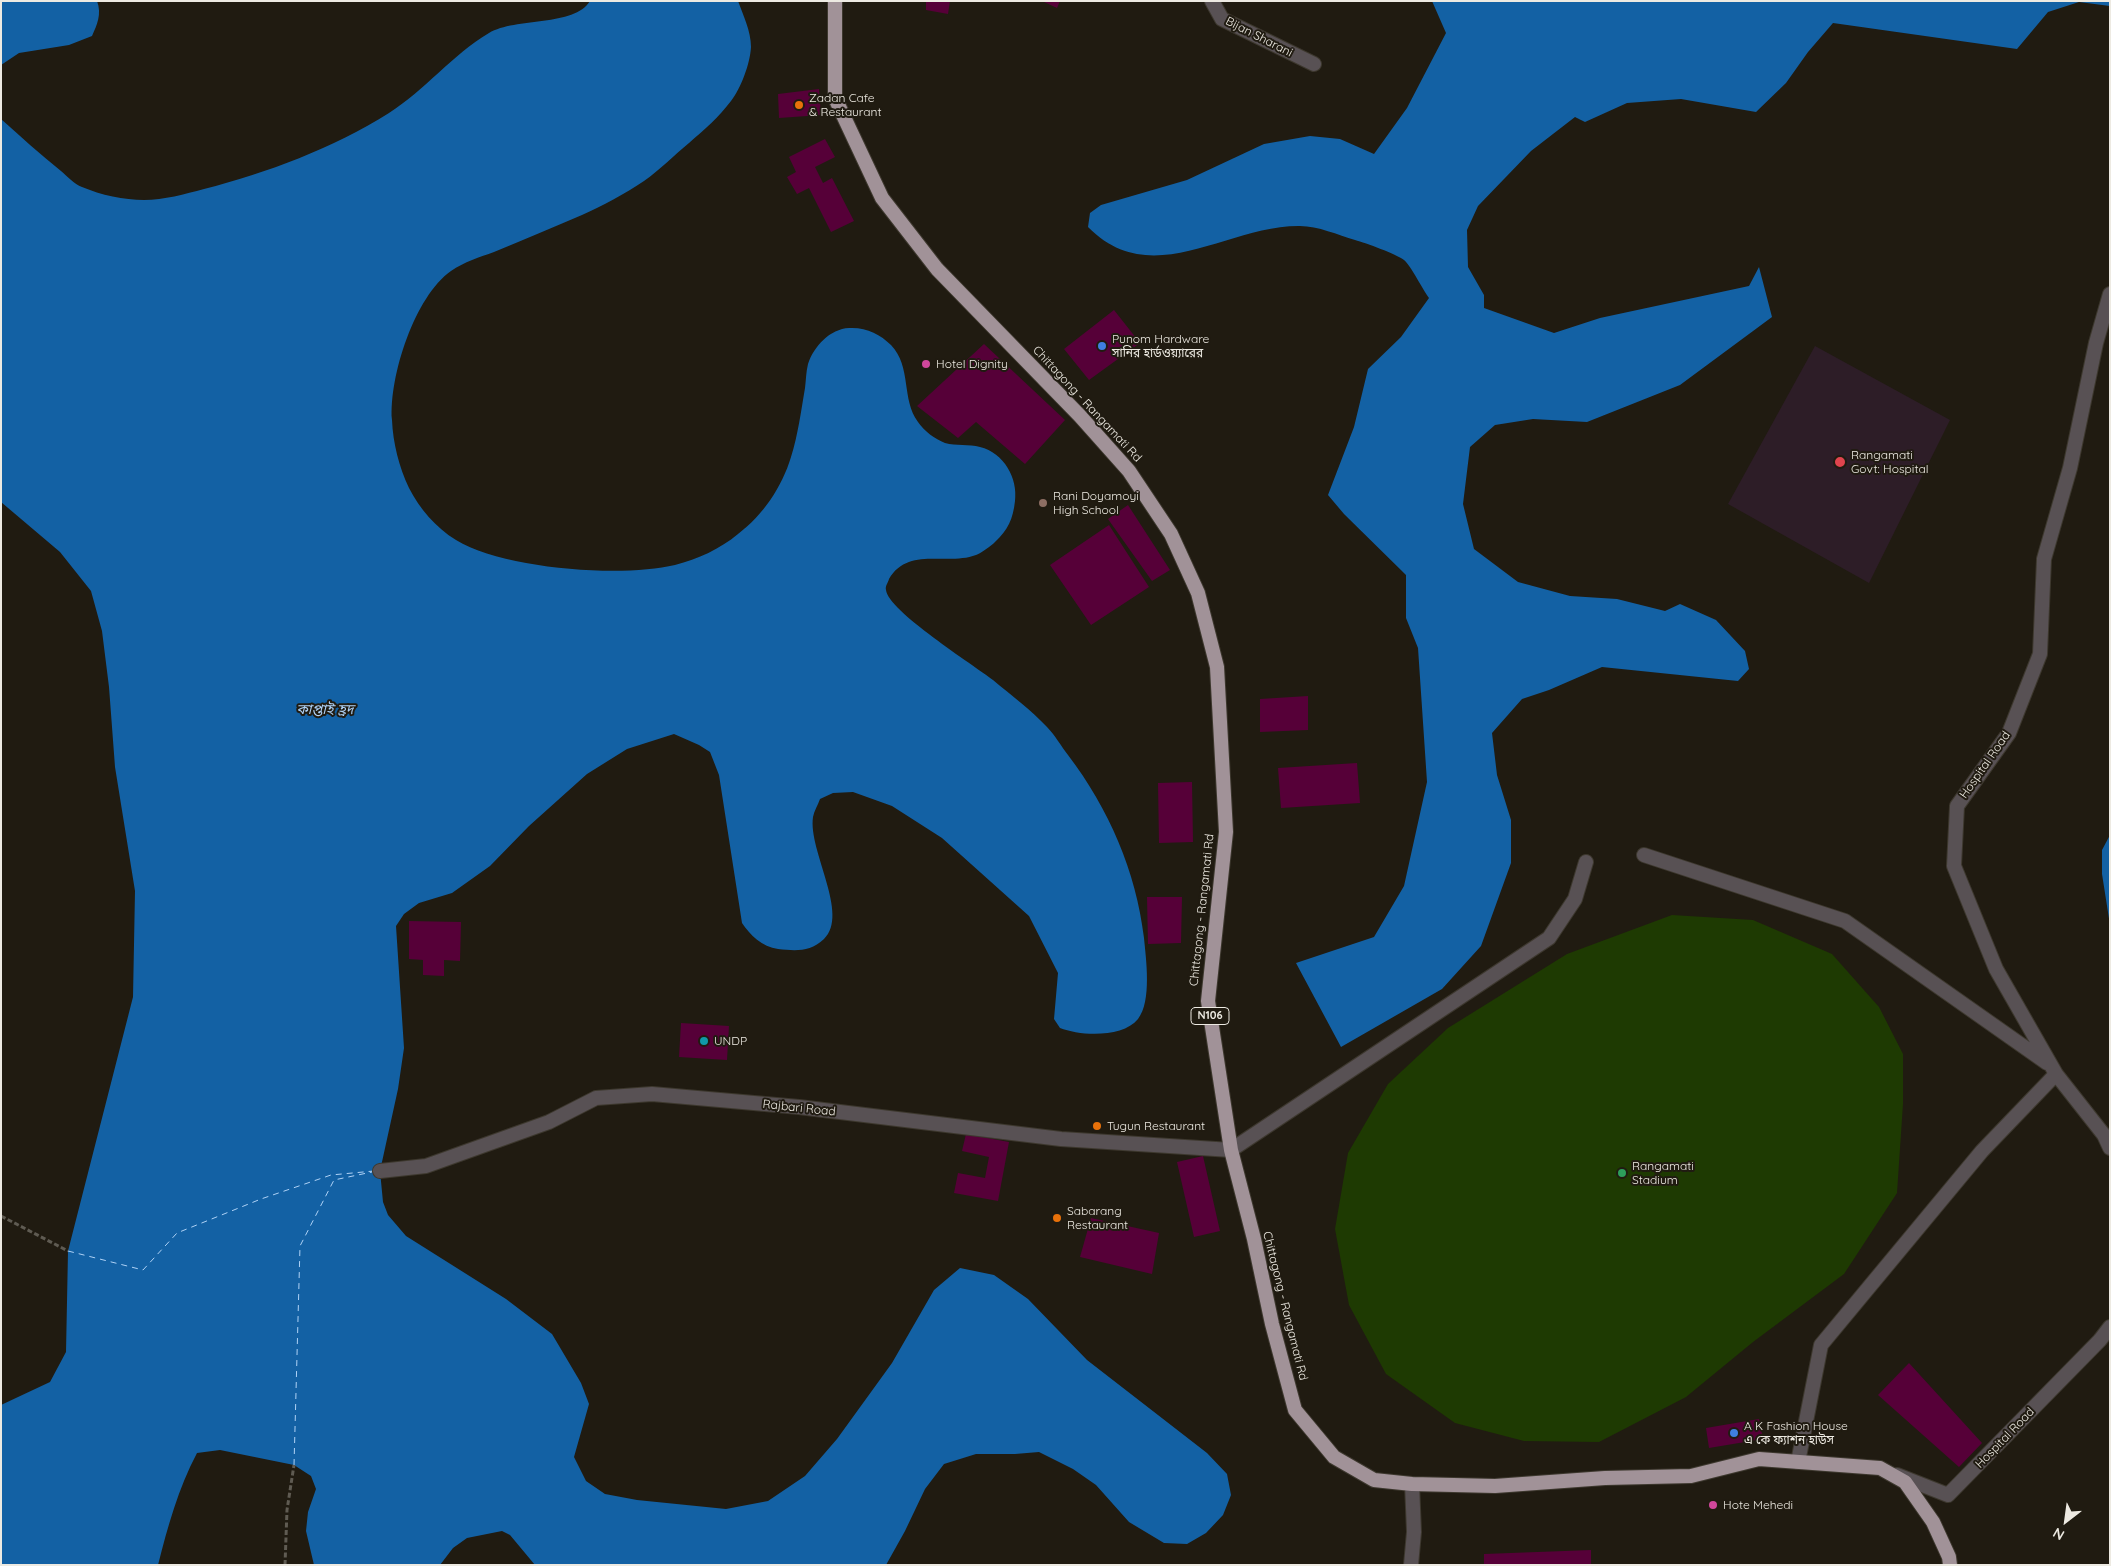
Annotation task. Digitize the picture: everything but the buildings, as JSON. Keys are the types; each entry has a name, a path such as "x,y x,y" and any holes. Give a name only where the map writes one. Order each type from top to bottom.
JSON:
{"highway":[{"name":"Chittagong - Rangamati Rd","path":"835,1 835,98 882,198 937,269 1080,416 1129,471 1171,534 1198,593 1217,667 1226,832 1208,1002 1231,1150 1254,1239 1272,1324 1296,1410 1334,1457 1374,1480 1412,1484 1495,1486 1605,1478 1691,1476 1759,1459 1880,1468 1905,1482 1933,1522 1949,1557 1950,1565"}],"street":[{"name":"Bijan Sharani","path":"1212,1 1222,19 1314,64"},
{"name":"Hospital Road","path":"2110,294 2096,343 2070,468 2044,560 2040,654 2009,733 1957,806 1954,866 1996,969 2054,1070 2104,1135 2110,1148"},
{"path":"1644,855 1845,921 2054,1070 1982,1151 1821,1345 1798,1462"},
{"path":"1231,1150 1549,938 1575,900 1586,862"},
{"name":"Rajbari Road","path":"380,1170 426,1166 549,1122 596,1098 652,1094 799,1107 1062,1139 1231,1150"},
{"name":"Hospital Road","path":"1880,1468 1948,1495 2100,1340 2110,1327"},
{"path":"1411,1565 1414,1532 1412,1484"}],"path":[{"path":"1,1216 68,1251"},
{"path":"285,1565 287,1510 294,1465"}],"shaded area":[{"name":"Rangamati Govt: Hospital","path":"1815,346 1950,420 1869,583 1728,504"}],"green space":[{"name":"Rangamati Stadium","path":"1672,915 1753,920 1832,954 1879,1007 1903,1054 1903,1104 1897,1193 1844,1274 1753,1342 1686,1397 1599,1442 1524,1441 1455,1423 1386,1374 1349,1305 1335,1229 1348,1153 1388,1084 1448,1028 1567,954"}],"water":[{"path":"1,1 97,1 99,10 96,28 92,36 69,45 19,53 1,65"},
{"name":"কাপ্তাই হ্রদ","path":"590,1 738,1 751,41 749,61 744,76 735,96 716,118 644,181 613,200 582,215 461,265 438,283 426,299 407,338 400,360 392,402 395,446 399,463 409,488 429,517 448,535 477,550 503,558 563,568 625,571 652,569 684,563 716,549 738,534 756,518 777,490 787,468 796,440 808,364 819,345 829,335 849,328 867,330 882,338 891,345 902,363 910,403 920,425 945,443 980,447 989,450 1008,468 1012,475 1015,492 1014,507 1009,524 1000,538 989,547 978,554 965,558 917,560 907,563 897,569 889,579 886,590 890,599 916,624 993,680 1047,727 1083,776 1108,819 1135,889 1144,938 1147,991 1138,1019 1122,1030 1090,1034 1060,1028 1054,1019 1058,973 1029,916 942,838 892,806 853,792 833,793 820,799 813,817 816,847 831,898 833,914 831,928 819,943 802,950 778,949 767,946 753,936 742,923 719,775 710,752 674,734 627,749 587,774 529,826 490,866 452,893 419,903 404,914 396,926 404,1048 398,1089 380,1171 383,1202 388,1215 406,1236 506,1299 552,1334 581,1383 589,1404 574,1457 586,1481 605,1494 637,1500 726,1509 768,1501 805,1476 837,1439 892,1363 934,1290 960,1268 994,1275 1028,1299 1087,1360 1207,1453 1227,1474 1231,1495 1223,1515 1206,1533 1187,1544 1164,1543 1129,1522 1096,1485 1073,1469 1039,1452 976,1454 944,1464 925,1489 886,1565 535,1565 510,1535 502,1531 467,1538 453,1548 440,1565 314,1565 306,1531 308,1512 316,1489 311,1476 294,1465 220,1450 197,1453 179,1494 158,1565 1,1565 1,1405 50,1382 66,1352 68,1251 133,997 135,891 115,767 109,687 102,631 91,591 60,552 1,502 1,119 71,180 82,187 105,195 129,199 152,200 174,196 228,183 322,148 368,126 389,113 489,33 500,28 571,15 582,9"},
{"path":"1432,1 2110,1 2110,6 2079,2 2048,12 2017,49 1833,23 1808,52 1786,83 1756,112 1681,99 1627,103 1585,122 1575,117 1531,151 1478,206 1467,230 1468,267 1484,295 1484,308 1554,333 1600,318 1749,286 1759,267 1772,317 1680,385 1587,422 1533,419 1495,425 1470,447 1463,504 1474,549 1518,582 1570,596 1617,599 1665,611 1680,604 1716,620 1745,651 1749,669 1738,681 1602,667 1549,690 1522,699 1492,733 1497,775 1511,820 1511,863 1481,946 1442,989 1341,1047 1296,963 1374,937 1404,886 1427,782 1418,648 1406,618 1406,575 1344,514 1328,495 1354,427 1368,369 1401,337 1429,298 1404,260 1388,252 1314,227 1273,228 1191,250 1164,255 1138,254 1112,246 1088,227 1090,213 1101,205 1187,180 1264,144 1310,136 1340,139 1374,154 1407,108 1446,33"},
{"path":"2110,835 2110,925 2102,874 2102,850"}],"ferry route":[{"path":"68,1251 143,1270 177,1233 261,1199 331,1175 374,1171"},
{"path":"294,1465 300,1246 334,1180 372,1172"}],"place":[{"name":"Zadan Cafe & Restaurant","path":"799,105"},
{"name":"Punom Hardware সানির হার্ডওয়্যারের","path":"1102,346"},
{"name":"Hotel Dignity","path":"926,364"},
{"name":"Rangamati Govt: Hospital","path":"1840,462"},
{"name":"Rani Doyamoyi High School","path":"1043,503"},
{"name":"UNDP","path":"704,1041"},
{"name":"Tugun Restaurant","path":"1097,1126"},
{"name":"Rangamati Stadium","path":"1622,1173"},
{"name":"Sabarang Restaurant","path":"1057,1218"},
{"name":"A K Fashion House এ কে ফ্যাশন হাউস","path":"1734,1433"},
{"name":"Hote Mehedi","path":"1713,1505"}]}
